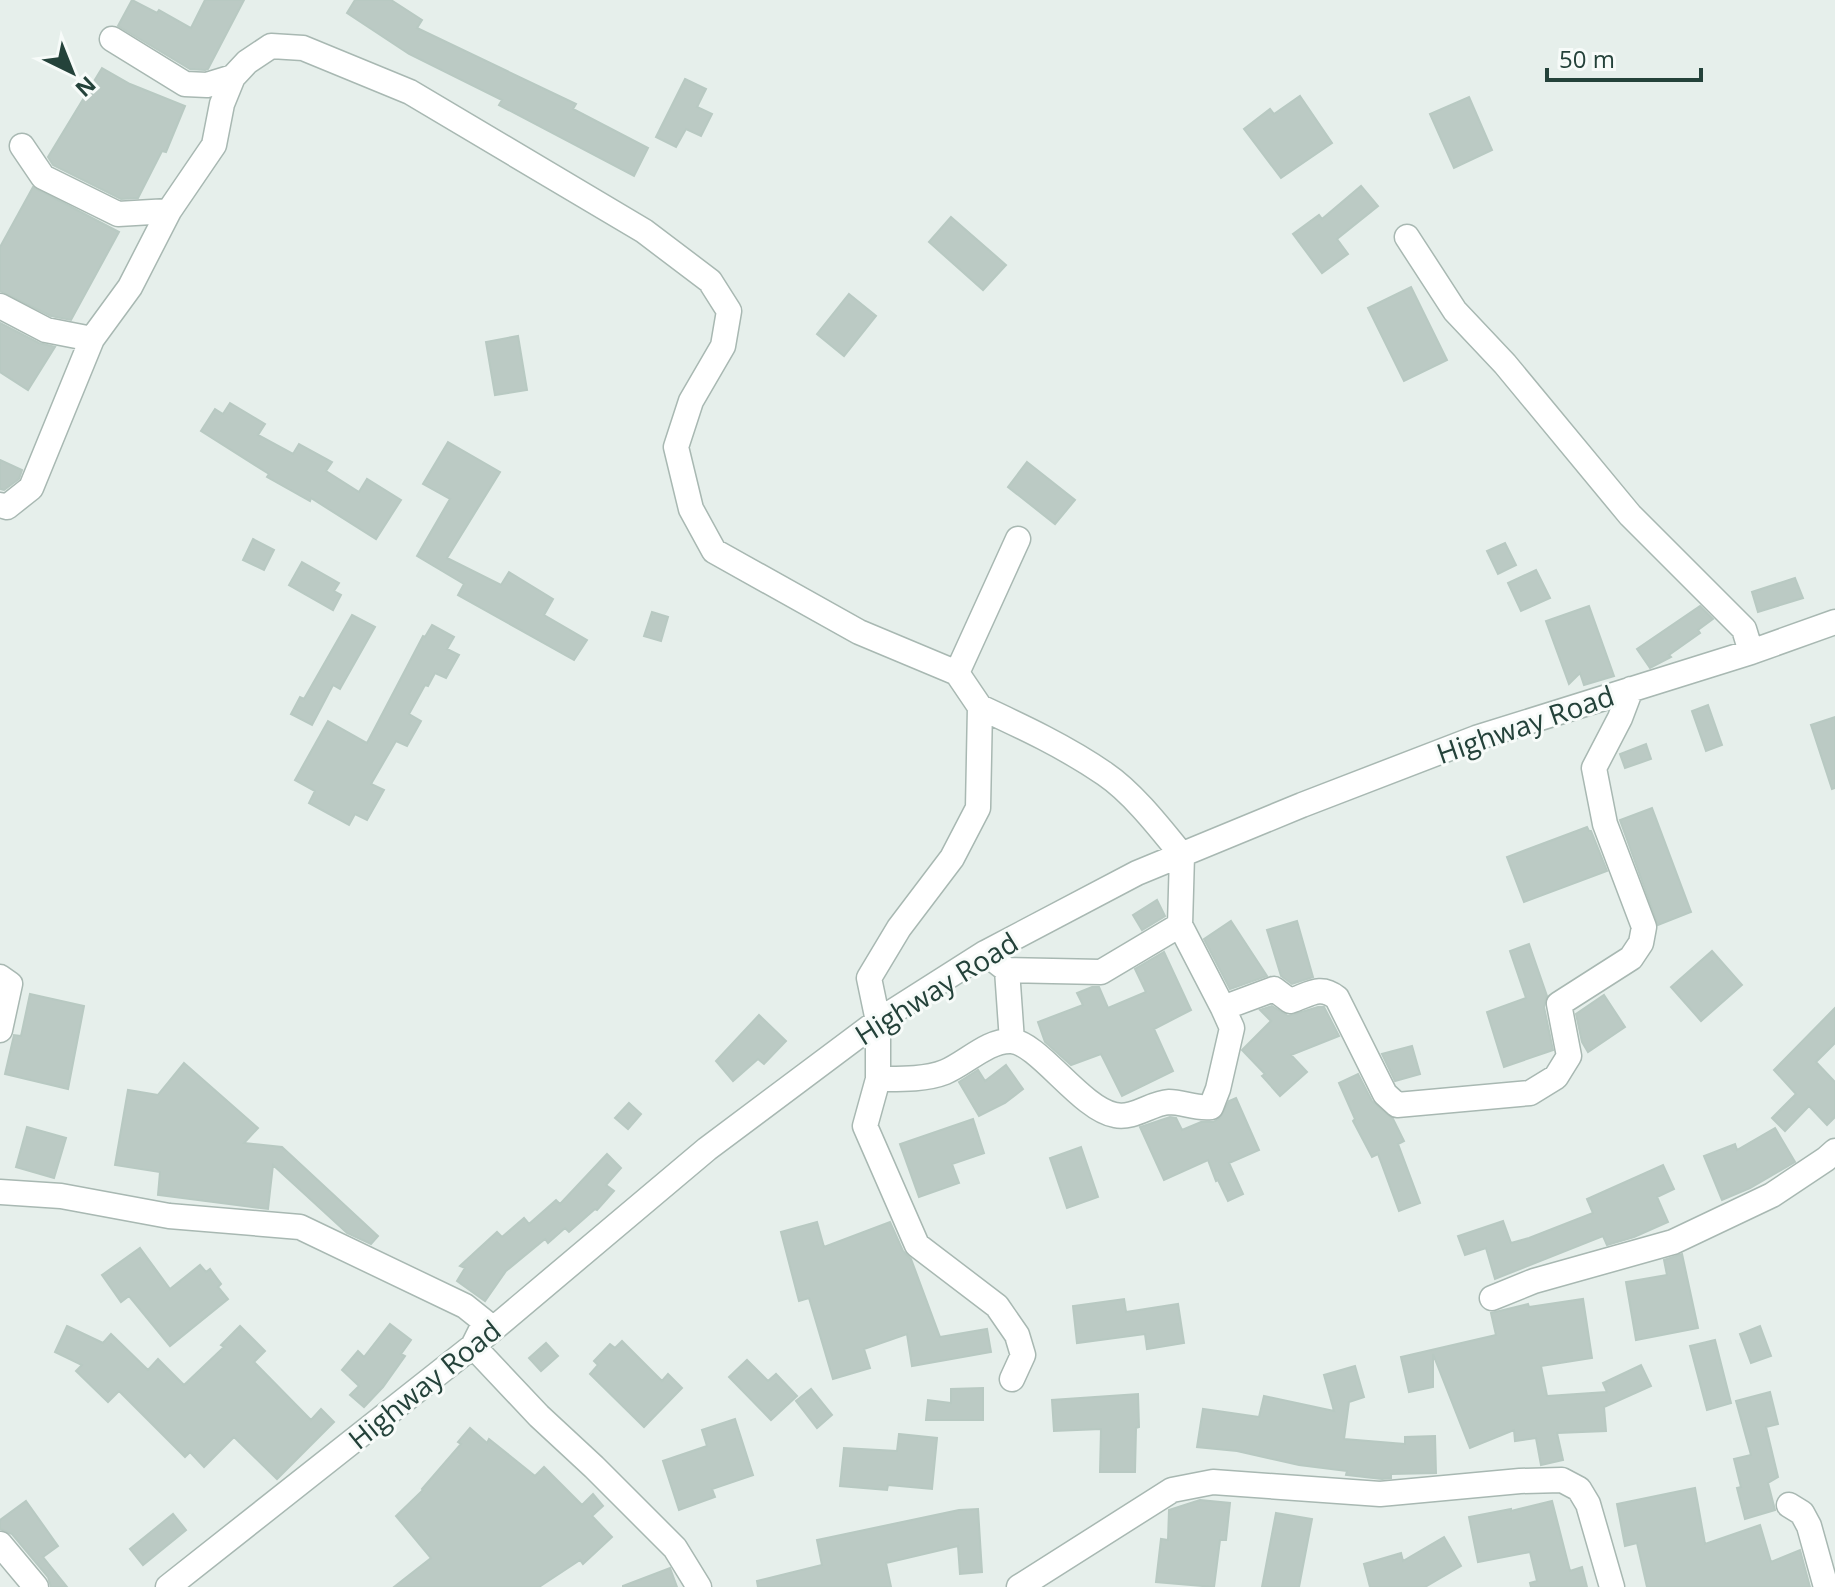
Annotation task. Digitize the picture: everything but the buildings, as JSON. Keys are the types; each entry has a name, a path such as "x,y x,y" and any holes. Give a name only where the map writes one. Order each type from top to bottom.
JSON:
{"street":[{"path":"112,39 185,84 207,85 233,77"},
{"path":"0,505 7,507 31,488 92,339 130,287 169,211 214,145 222,104 233,77 247,62 271,46 303,48 410,92 644,231 710,281 729,311 723,346 691,401 676,447 691,509 714,551 859,632 957,673 980,707 1039,735 1108,775 1182,855 1180,925 1232,1028 1211,1107 1168,1102 1137,1113 1116,1115 1094,1105 1027,1047 1012,1041 995,1045 942,1073 878,1079"},
{"path":"22,146 43,177 118,214 169,211"},
{"path":"1407,237 1455,311 1505,364 1630,515 1744,629 1751,652"},
{"path":"0,306 46,330 92,339"},
{"path":"957,673 1018,539"},
{"name":"Highway Road","path":"168,1587 473,1346 707,1149 878,1021 985,953 1137,873 1302,805 1476,738 1751,652 1835,622"},
{"path":"1223,1008 1274,989 1290,1001 1319,989 1329,991 1337,998 1385,1094 1397,1105 1530,1093 1556,1077 1569,1056 1559,1004 1631,958 1641,943 1644,927 1605,824 1594,768 1631,689"},
{"path":"980,707 978,808 952,858 899,928 869,978 878,1021 878,1079 865,1126 917,1245 997,1306 1017,1335 1023,1355 1012,1379"},
{"path":"985,953 1007,970 1101,972 1180,925"},
{"path":"1007,970 1012,1041"},
{"path":"0,977 10,984 0,1030"},
{"path":"1492,1298 1534,1281 1673,1242 1772,1195 1835,1151"},
{"path":"0,1192 61,1196 169,1216 300,1227 465,1306 485,1322 473,1346 539,1416 675,1548 699,1587"},
{"path":"1019,1587 1172,1490 1213,1482 1380,1494 1562,1480 1579,1489 1588,1504 1612,1587"},
{"path":"1789,1505 1802,1513 1809,1526 1826,1587"},
{"path":"0,1544 36,1587"}]}
